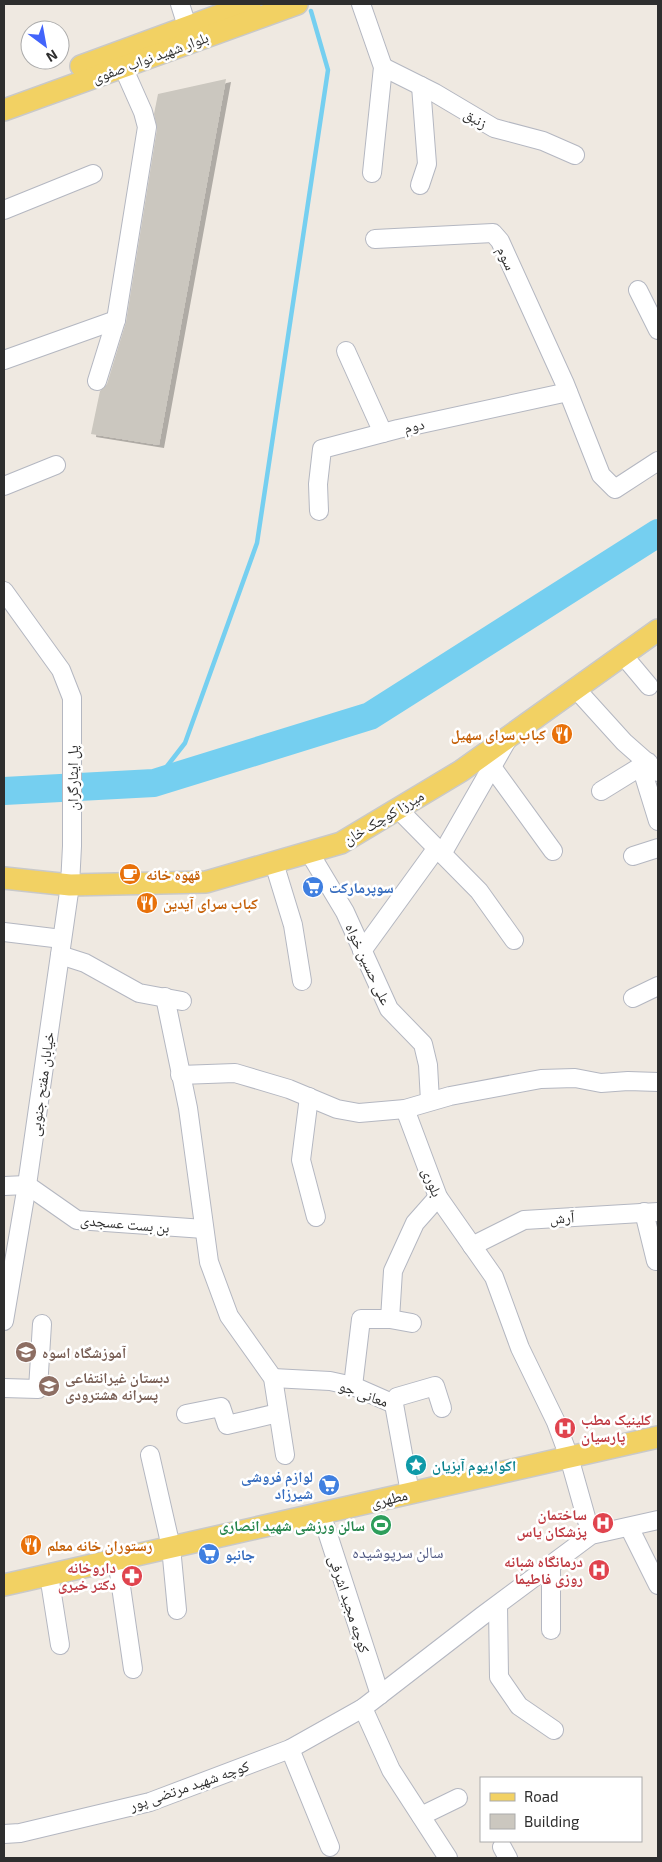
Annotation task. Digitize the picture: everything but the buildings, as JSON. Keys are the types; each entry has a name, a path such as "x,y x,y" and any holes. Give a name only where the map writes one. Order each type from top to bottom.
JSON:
{"main road":[{"name":"بلوار شهید نواب صفوی","path":"4,110 123,67 250,4"},
{"name":"بلوار شهید نواب صفوی","path":"4,95 189,34 297,4"},
{"name":"میرزا کوچک خان","path":"4,878 70,884 206,882 341,843 461,771 658,630"},
{"name":"مطهری","path":"4,1585 658,1437"}],"street":[{"path":"180,4 189,34"},
{"path":"361,4 383,67 372,173"},
{"path":"97,381 116,320 147,128 123,67"},
{"name":"زنبق","path":"383,67 421,86 494,128 543,141 575,155"},
{"path":"420,185 427,164 421,86"},
{"path":"4,210 93,174"},
{"name":"سوم","path":"375,239 493,233 500,241 568,392"},
{"path":"638,290 658,330"},
{"path":"4,360 116,320"},
{"path":"346,351 383,433"},
{"path":"568,392 601,475 616,489 658,461"},
{"name":"دوم","path":"320,511 318,484 322,448 486,409 568,392"},
{"path":"4,486 56,465"},
{"name":"پل ایثارگران","path":"4,591 61,670 69,686 73,709 72,846"},
{"path":"623,655 650,686"},
{"path":"576,689 649,767 658,821"},
{"path":"362,951 439,852 509,737"},
{"path":"492,767 553,851"},
{"path":"601,791 649,767"},
{"path":"398,809 479,891 514,940"},
{"name":"خیابان مفتح جنوبی","path":"4,1321 27,1186 70,884 72,846"},
{"path":"632,856 658,848"},
{"name":"علی حسین خواه","path":"309,852 345,912 389,1009 424,1044 428,1065 430,1101"},
{"path":"274,863 293,925 302,981"},
{"path":"4,932 61,947 85,963 139,993 182,1001"},
{"path":"633,998 658,986"},
{"path":"165,997 188,1108 209,1262 229,1316 273,1378 286,1455"},
{"path":"180,1075 235,1073 289,1089 337,1109 359,1113 405,1109 450,1096 541,1079 575,1078 601,1083 628,1081 658,1082"},
{"path":"309,1097 301,1160 316,1217"},
{"name":"بلوری","path":"405,1109 438,1197 494,1277 520,1348 556,1422 569,1457 591,1535"},
{"path":"4,1186 27,1186"},
{"name":"بن بست عسجدی","path":"27,1186 77,1220 204,1229"},
{"path":"390,1319 393,1271 415,1223 438,1197"},
{"path":"651,1212 656,1261"},
{"name":"آرش","path":"472,1246 524,1220 651,1212"},
{"path":"353,1386 361,1319 390,1319 412,1324"},
{"path":"4,1388 38,1389 42,1324"},
{"name":"معانی جو","path":"273,1378 330,1381 353,1386 394,1404 410,1493"},
{"path":"394,1404 397,1396 435,1386 442,1408"},
{"path":"186,1414 221,1407 227,1425 278,1413"},
{"path":"150,1456 171,1547 177,1610"},
{"name":"کوچه مجید اشرفی","path":"321,1513 380,1695"},
{"path":"591,1535 658,1520"},
{"path":"629,1527 658,1585"},
{"name":"کوچه شهید مرتضی پور","path":"4,1834 20,1833 150,1802 290,1749 363,1708 591,1535"},
{"path":"117,1559 133,1669"},
{"path":"551,1565 551,1630"},
{"path":"49,1575 60,1645"},
{"path":"498,1605 499,1676 519,1706 554,1730"},
{"path":"363,1708 391,1770 448,1858"},
{"path":"290,1749 330,1847"},
{"path":"421,1816 458,1798"}],"waterway":[{"path":"154,783 185,743 257,543 328,70 311,11"},
{"path":"4,791 154,783 370,716 658,533"}],"place":[{"name":"کباب سرای سهیل","path":"562,734"},
{"name":"قهوه خانه","path":"130,874"},
{"name":"سوپرمارکت","path":"313,887"},
{"name":"کباب سرای آیدین","path":"147,903"},
{"name":"آموزشگاه اسوه","path":"26,1352"},
{"name":"دبستان غیرانتفاعی پسرانه هشترودی","path":"49,1386"},
{"name":"کلینیک مطب پارسیان","path":"565,1428"},
{"name":"اکواریوم آبزیان","path":"416,1465"},
{"name":"لوازم فروشی شیرزاد","path":"329,1485"},
{"name":"ساختمان پزشکان یاس","path":"603,1523"},
{"name":"سالن ورزشی شهید انصاری","path":"381,1525"},
{"name":"رستوران خانه معلم","path":"31,1545"},
{"name":"جانبو","path":"209,1554"},
{"name":"درمانگاه شبانه روزی فاطیما","path":"599,1570"},
{"name":"داروخانه دکتر خیری","path":"132,1576"}],"district":[{"name":"سالن سرپوشیده","path":"398,1551"}]}
